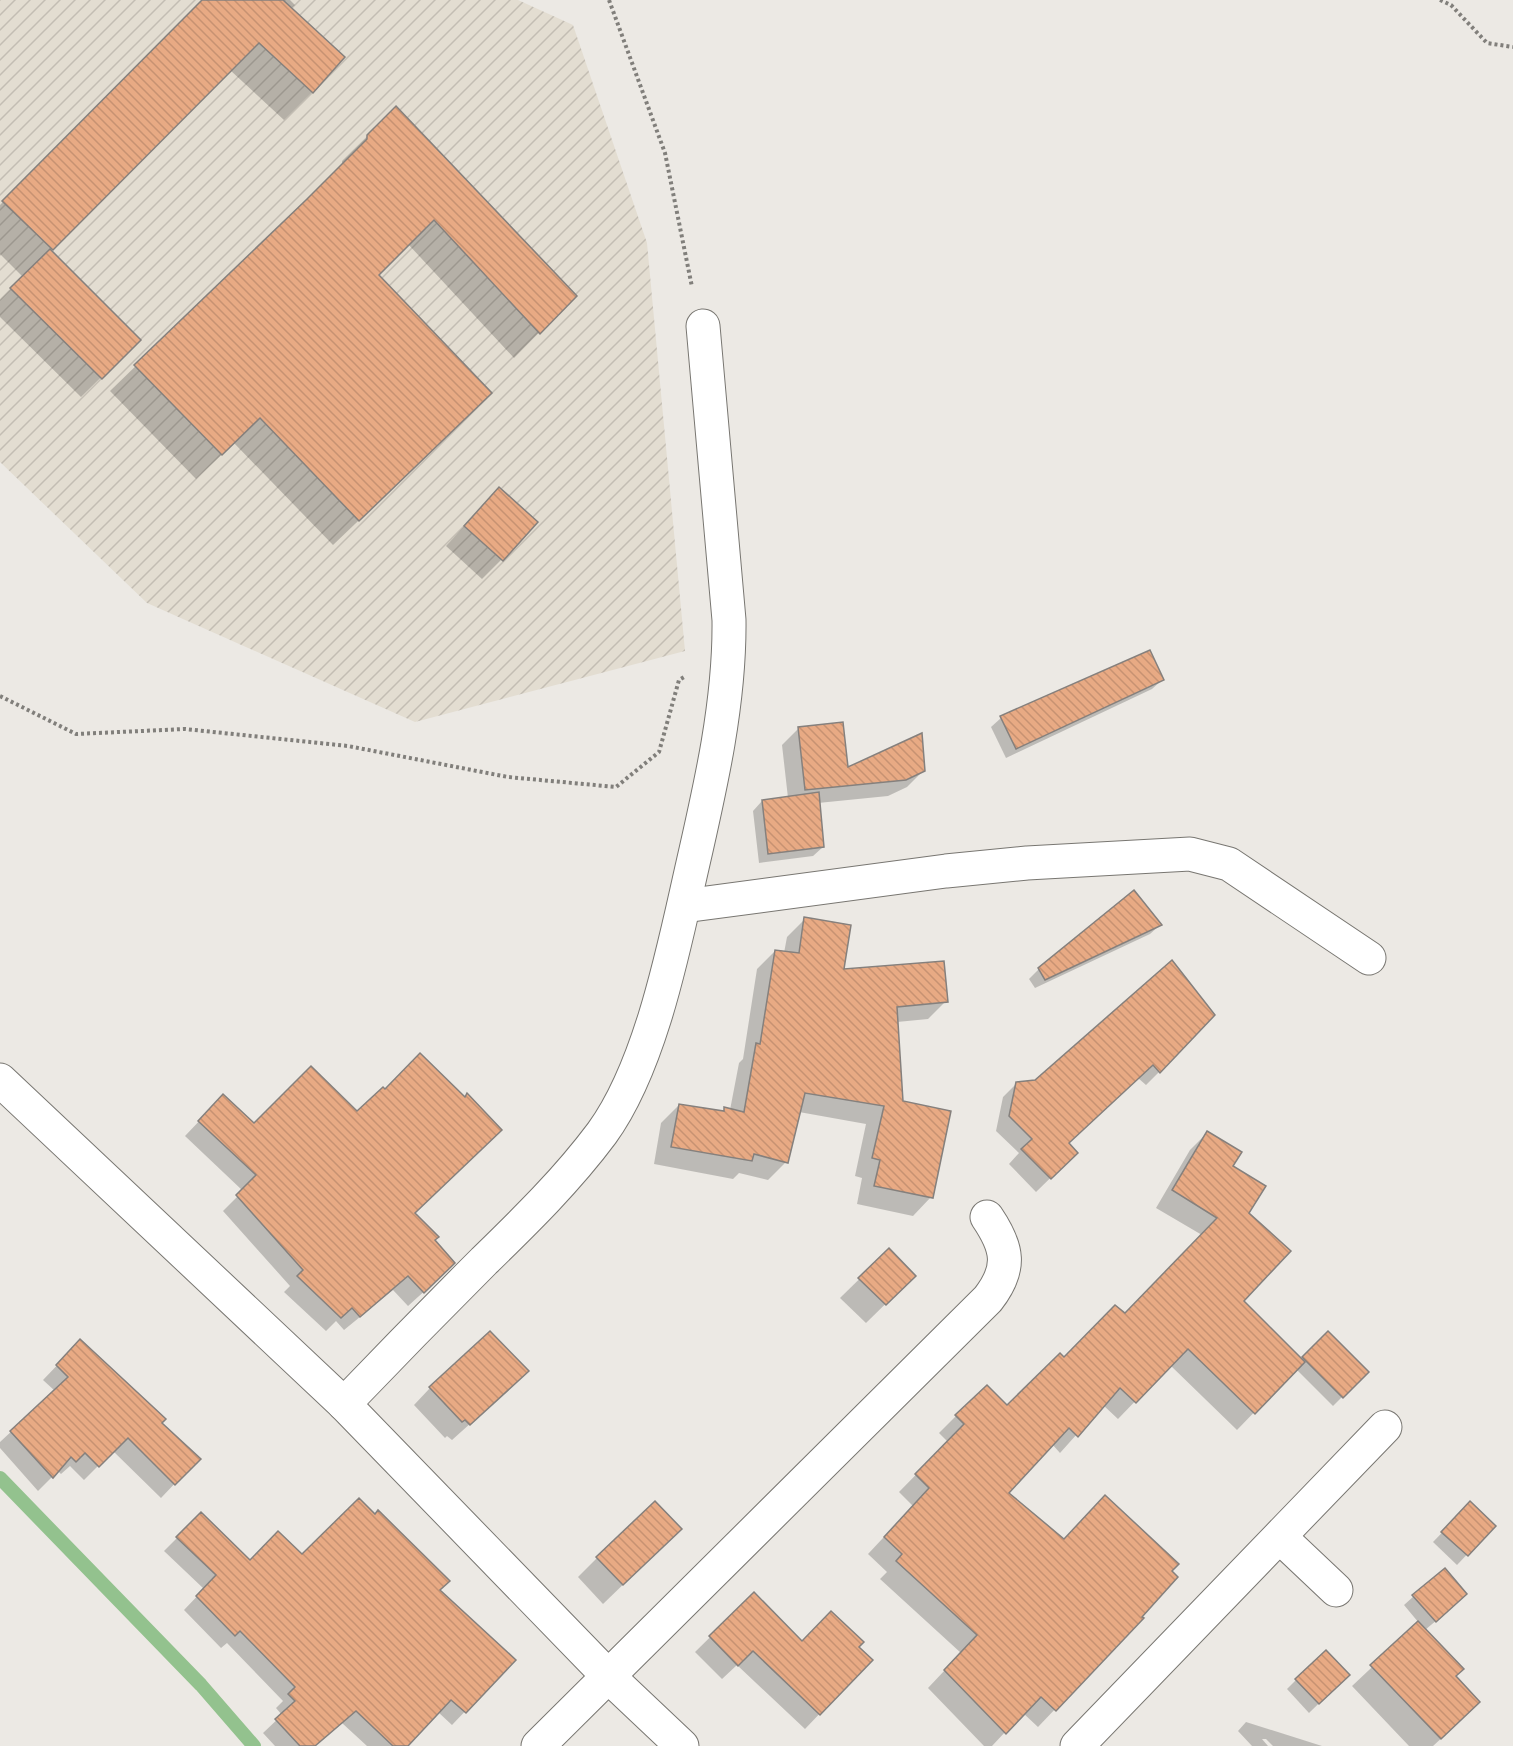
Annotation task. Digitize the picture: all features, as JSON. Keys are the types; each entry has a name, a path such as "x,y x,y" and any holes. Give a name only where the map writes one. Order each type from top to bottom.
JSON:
{"street":[{"path":"344,1404 566,1180 603,1132 622,1101 661,994 684,906 706,806 726,689 729,652 729,620 703,326"},
{"path":"684,906 981,867 1190,854 1230,864 1369,958"},
{"path":"0,1080 344,1404 609,1677 682,1746"},
{"path":"538,1746 988,1299 998,1287 1005,1256 1000,1236 987,1217"},
{"path":"1077,1746 1281,1538 1385,1427"},
{"path":"1281,1538 1336,1590"}],"path":[{"path":"609,0 665,153 692,288"},
{"path":"1440,0 1451,5 1487,43 1513,47"},
{"path":"0,696 76,734 185,729 348,746 508,777 616,787 659,752 679,680 729,652"}],"shaded area":[{"path":"0,0 518,0 573,25 647,243 685,651 415,722 147,603 0,462"}],"building":[{"path":"202,0 283,0 345,57 313,93 259,43 53,250 2,201"},
{"path":"396,106 577,296 540,334 434,220 379,275 492,393 359,521 260,418 222,455 134,365 306,200 367,139 367,135"},
{"path":"50,249 141,340 102,379 10,288"},
{"path":"499,487 538,522 503,561 464,526"},
{"path":"1150,650 1164,680 1016,749 1000,716"},
{"path":"843,722 848,767 922,733 925,771 906,780 805,790 798,727"},
{"path":"819,792 824,847 768,854 762,800"},
{"path":"1134,890 1162,925 1045,980 1038,968"},
{"path":"804,917 851,925 844,969 944,961 948,1002 897,1007 903,1101 951,1111 933,1198 874,1186 880,1160 872,1158 884,1106 805,1093 788,1163 754,1154 752,1161 671,1147 679,1104 724,1111 724,1107 744,1112 756,1043 760,1044 775,950 799,953"},
{"path":"1172,960 1215,1015 1160,1073 1153,1065 1069,1143 1078,1153 1051,1179 1021,1149 1032,1139 1009,1116 1016,1082 1035,1080"},
{"path":"420,1053 465,1097 467,1093 502,1130 415,1213 439,1237 435,1240 455,1263 424,1293 408,1276 360,1317 352,1308 341,1318 297,1276 303,1270 236,1195 256,1175 198,1121 223,1094 254,1123 311,1066 357,1111 383,1087 385,1089"},
{"path":"1207,1131 1242,1152 1233,1166 1266,1186 1249,1213 1291,1251 1244,1301 1305,1362 1255,1414 1188,1349 1136,1403 1120,1388 1078,1437 1069,1428 1009,1493 1064,1539 1105,1495 1179,1564 1172,1571 1178,1577 1142,1617 1144,1618 1056,1711 1041,1697 1006,1734 944,1670 977,1635 896,1561 902,1554 884,1537 929,1488 915,1474 964,1424 955,1415 987,1385 1007,1405 1060,1353 1064,1357 1115,1305 1125,1313 1217,1218 1172,1190"},
{"path":"889,1248 916,1276 886,1305 858,1278"},
{"path":"490,1331 529,1371 470,1425 465,1420 462,1422 429,1387"},
{"path":"1328,1331 1369,1372 1343,1398 1302,1357"},
{"path":"80,1339 166,1419 162,1423 201,1459 175,1485 128,1438 99,1467 85,1453 76,1462 71,1457 53,1478 10,1431 68,1377 56,1365"},
{"path":"359,1498 375,1514 378,1510 450,1581 440,1590 516,1660 466,1713 451,1700 408,1746 393,1746 356,1711 315,1746 300,1746 275,1719 295,1701 288,1694 295,1687 240,1631 235,1636 196,1596 216,1575 176,1537 201,1512 250,1560 278,1531 302,1554"},
{"path":"655,1501 682,1529 623,1585 596,1557"},
{"path":"1470,1501 1496,1526 1468,1556 1441,1532"},
{"path":"1445,1568 1467,1594 1436,1622 1412,1595"},
{"path":"754,1592 802,1641 831,1611 864,1642 859,1647 873,1660 820,1715 753,1651 738,1666 709,1636"},
{"path":"1418,1621 1464,1669 1456,1676 1480,1702 1441,1739 1370,1665"},
{"path":"1326,1650 1350,1675 1319,1704 1295,1679"}],"waterway":[{"path":"0,1478 201,1685 254,1746"}]}
